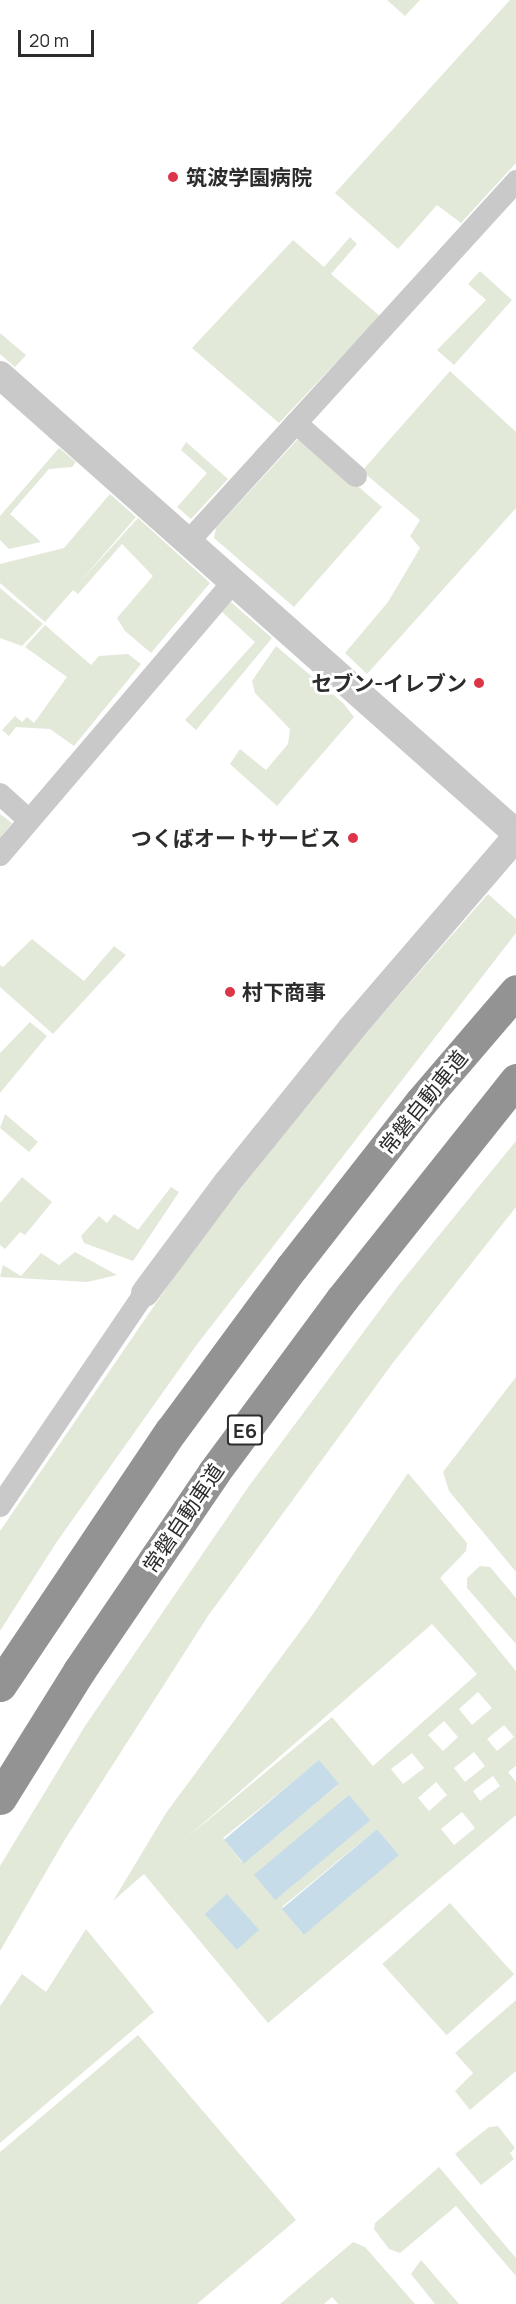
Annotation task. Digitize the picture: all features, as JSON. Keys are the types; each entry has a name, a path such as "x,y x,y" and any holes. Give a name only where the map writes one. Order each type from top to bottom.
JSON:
{"highway":[{"name":"常磐自動車道","path":"0,1685 171,1431 284,1276 421,1101 516,991"},
{"name":"常磐自動車道","path":"0,1798 79,1671 214,1472 342,1299 516,1080"}],"street":[{"path":"188,542 516,181"},
{"path":"0,375 516,835 352,1028 145,1293 0,1506"},
{"path":"296,423 356,476"},
{"path":"0,855 232,582"},
{"path":"0,794 30,820"}],"green space":[{"path":"387,0 420,0 405,16"},
{"path":"510,0 516,0 516,163 461,223 437,205 398,249 335,193"},
{"path":"350,237 357,244 331,274 380,316 279,423 192,348 293,240 324,267"},
{"path":"480,271 512,300 454,365 437,350 486,300 468,284"},
{"path":"0,333 26,355 15,367 0,354"},
{"path":"450,371 516,432 516,508 367,674 345,653 388,602 420,548 410,536 420,520 362,471"},
{"path":"303,439 382,507 294,607 214,538 216,528 297,440"},
{"path":"186,442 228,479 191,519 177,507 207,473 181,450"},
{"path":"59,448 76,462 72,467 49,469 10,514 41,542 9,549 0,540 0,516"},
{"path":"110,494 136,517 79,583 138,518 210,583 151,653 125,631 117,618 153,576 122,544 78,594 73,590 45,622 0,583 0,564 64,548"},
{"path":"0,588 43,624 22,646 0,638"},
{"path":"231,602 272,638 196,730 185,720 255,642 222,612"},
{"path":"45,625 91,665 99,656 128,654 141,664 74,746 50,729 16,727 9,736 2,730 15,716 22,722 27,717 34,723 67,677 25,647"},
{"path":"276,646 343,703 354,717 277,806 230,764 240,749 266,770 288,744 290,729 255,693 252,681"},
{"path":"0,814 12,823 0,838"},
{"path":"488,894 516,919 516,933 195,1347 56,1543 0,1631 0,1531 193,1249 344,1058"},
{"path":"32,939 84,981 114,946 126,955 53,1034 0,987 0,965 3,967"},
{"path":"30,1022 47,1036 0,1093 0,1053"},
{"path":"5,1114 38,1142 29,1152 0,1128"},
{"path":"516,1141 516,1207 392,1364 208,1616 64,1841 0,1951 0,1866 85,1726 249,1486 397,1287"},
{"path":"22,1177 52,1202 25,1235 20,1232 5,1249 0,1245 0,1203"},
{"path":"171,1187 179,1192 133,1261 84,1243 81,1236 99,1216 107,1223 114,1214 138,1230"},
{"path":"75,1252 117,1275 87,1282 0,1277 3,1265 21,1276 41,1253 59,1265"},
{"path":"516,1377 516,1572 449,1491 443,1472"},
{"path":"408,1473 467,1543 466,1551 440,1578 516,1671 516,1766 508,1772 516,1782 516,1815 268,2023 144,1874 113,1901 166,1813 313,1614","holes":["432,1624 477,1674 373,1766 332,1717 184,1840","478,1692 492,1708 472,1725 459,1709","444,1721 458,1737 443,1751 428,1735","504,1725 514,1737 497,1751 487,1739","474,1752 485,1766 465,1782 454,1768","412,1753 424,1768 403,1784 391,1769","319,1761 338,1785 242,1862 223,1838","493,1776 500,1786 480,1801 473,1791","436,1782 447,1795 429,1811 418,1798","462,1812 475,1828 454,1845 441,1829","377,1829 398,1854 302,1933 282,1907"]},
{"path":"480,1566 490,1567 516,1598 516,1644 467,1588 467,1578"},
{"path":"450,1903 514,1974 447,2035 382,1964"},
{"path":"86,1929 154,2012 0,2143 0,2006 22,1974 46,1992"},
{"path":"516,2000 516,2071 470,2110 455,2091 473,2073 455,2053"},
{"path":"138,2035 296,2220 197,2304 0,2304 0,2152"},
{"path":"498,2126 515,2148 510,2153 514,2159 481,2185 455,2154 489,2127"},
{"path":"439,2167 516,2258 516,2276 456,2206 400,2253 389,2249 374,2229 375,2223"},
{"path":"353,2242 365,2247 415,2304 338,2304 332,2297 324,2304 280,2304"},
{"path":"421,2260 459,2304 435,2304 411,2274"}],"water":[{"path":"319,1760 339,1784 244,1863 224,1840"},
{"path":"349,1795 370,1820 275,1900 254,1875"},
{"path":"377,1829 399,1855 304,1935 282,1909"},
{"path":"227,1894 259,1930 237,1950 205,1914"}],"place":[{"name":"筑波学園病院","path":"173,177"},
{"name":"セブン-イレブン","path":"479,683"},
{"name":"つくばオートサービス","path":"353,838"},
{"name":"村下商事","path":"230,992"}]}
